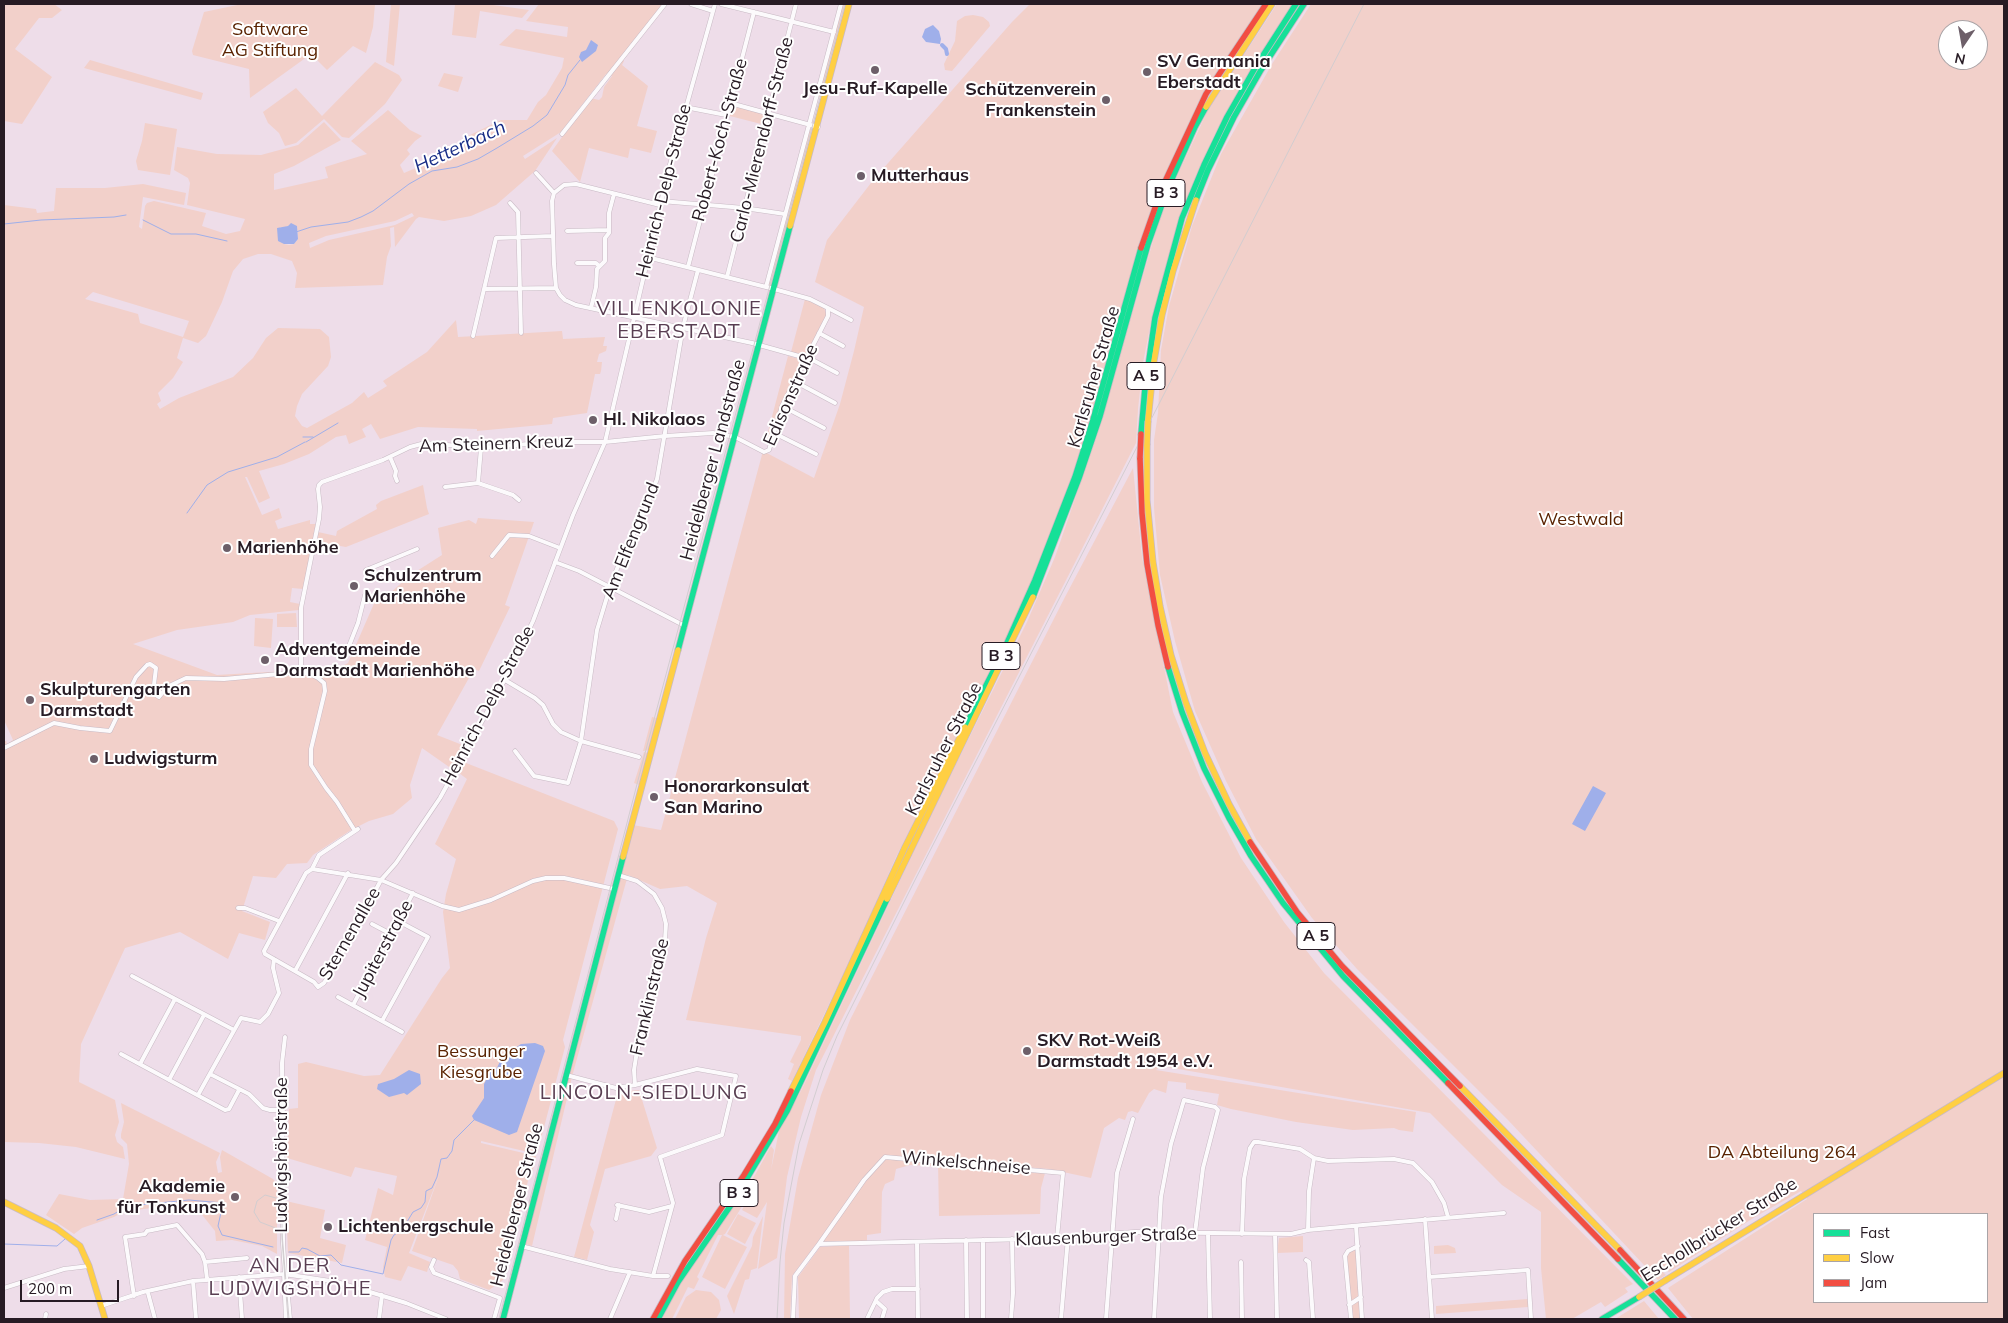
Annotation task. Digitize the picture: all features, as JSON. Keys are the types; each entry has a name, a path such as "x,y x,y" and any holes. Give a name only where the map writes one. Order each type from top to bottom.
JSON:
{"main road":[{"name":"Heidelberger Landstraße","path":"613,892 850,4"},
{"name":"Karlsruher Straße","path":"653,1319 685,1261 740,1182 775,1124 825,1022 909,838 1003,652 1035,580 1077,470 1140,252 1162,188 1206,94 1266,4"},
{"name":"Karlsruher Straße","path":"658,1319 678,1282 731,1205 787,1111 929,810 1018,632 1044,574 1080,478 1100,416 1145,252 1167,190 1191,135 1212,96 1272,4"},
{"name":"A 5","path":"1296,4 1226,132 1208,170 1188,221 1162,315 1154,361 1148,421 1147,500 1152,555 1160,606 1171,655 1186,703 1205,753 1229,804 1257,854 1297,912 1342,966 1590,1219 1684,1319"},
{"name":"A 5","path":"1304,4 1244,87 1212,146 1178,231 1155,318 1145,388 1141,434 1142,513 1147,564 1158,625 1169,670 1182,712 1221,802 1248,851 1283,903 1343,976 1592,1229 1675,1319"},
{"name":"Heidelberger Straße","path":"503,1319 613,892"},
{"name":"Eschollbrücker Straße","path":"1602,1319 2004,1073"},
{"path":"4,1202 66,1234 82,1248 106,1319"}],"street":[{"path":"562,134 665,4"},
{"path":"691,4 713,11"},
{"name":"Heinrich-Delp-Straße","path":"382,880 396,863 435,805 505,680 533,622 560,548 605,442 660,203 715,4"},
{"path":"721,4 834,32"},
{"name":"Carlo-Mierendorff-Straße","path":"727,277 796,4"},
{"path":"766,287 841,4"},
{"name":"Robert-Koch-Straße","path":"688,267 754,12"},
{"path":"730,103 818,127"},
{"path":"686,107 726,115"},
{"path":"536,172 554,193"},
{"path":"785,214 744,208 660,203 576,184 564,185 554,193 552,201 556,288 565,300 633,318 760,344 806,357 837,373"},
{"path":"592,308 597,269 605,261 605,238 609,230 609,213 614,194"},
{"path":"510,203 518,212 521,333"},
{"path":"567,231 609,230"},
{"path":"473,336 496,238 553,236"},
{"path":"647,257 810,299 851,320"},
{"path":"577,264 596,263 599,266"},
{"name":"Am Elfengrund","path":"515,751 534,776 568,783 581,741 597,630 620,560 646,508 657,479 683,327 698,270"},
{"path":"485,289 556,288"},
{"name":"Edisonstraße","path":"735,437 765,452 772,446 782,406 828,316 828,308"},
{"path":"819,333 843,346"},
{"path":"794,381 835,403"},
{"path":"782,406 824,428"},
{"name":"Am Steinern Kreuz","path":"300,649 301,608 319,519 319,485 390,457 410,447 425,443 481,448 552,442 605,442 713,433 735,437"},
{"path":"774,433 816,454"},
{"path":"478,483 481,448"},
{"path":"390,457 396,471 397,481"},
{"path":"445,487 478,483 512,495 519,500"},
{"path":"492,556 509,535 529,536 560,548"},
{"path":"366,570 417,549"},
{"path":"555,562 579,571 685,626"},
{"path":"301,672 300,649 347,651 358,623 365,595 368,594"},
{"path":"4,748 54,723 110,731 136,677 142,669 150,664 156,668 153,693 159,697 167,687 186,678 224,679 301,672 318,678 324,683 324,700 312,749 312,765 356,830 319,855 312,868 306,873 279,921 264,951 265,954 295,971 348,873"},
{"path":"505,680 535,698 561,732 581,741 639,757"},
{"path":"312,868 382,880 442,906 459,910 484,902 533,881 546,878 564,878 613,892"},
{"name":"Franklinstraße","path":"618,875 637,881 654,894 662,908 666,924 665,940 637,1051 634,1070 635,1085"},
{"name":"Sternenallee","path":"295,971 314,982 318,987 324,983 382,880"},
{"name":"Jupiterstraße","path":"353,1005 413,893"},
{"path":"238,908 244,908 279,921"},
{"path":"382,1021 428,937 398,921"},
{"path":"372,924 391,934"},
{"path":"198,1095 241,1018 260,1022 268,1014 279,993 273,968 274,959"},
{"path":"132,976 234,1030"},
{"path":"338,997 402,1032"},
{"path":"140,1064 175,999"},
{"path":"170,1080 204,1015"},
{"name":"Ludwigshöhstraße","path":"285,1037 282,1062 282,1110 283,1243 286,1319"},
{"path":"121,1054 228,1110 239,1090"},
{"path":"566,1075 616,1088 697,1069 736,1076 722,1136 660,1157 672,1206 653,1276"},
{"path":"210,1074 252,1096 264,1108 282,1110"},
{"path":"1154,1319 1161,1197 1171,1144 1184,1100 1215,1106 1218,1110 1203,1168 1195,1233"},
{"path":"1106,1319 1118,1173 1133,1119"},
{"path":"1242,1234 1244,1179 1250,1148 1254,1142 1300,1149 1314,1158 1341,1162 1394,1160 1413,1163 1432,1182 1444,1203 1448,1217"},
{"name":"Winkelschneise","path":"819,1244 864,1180 886,1156 1063,1173 1057,1238"},
{"path":"1308,1230 1309,1190 1314,1158"},
{"path":"616,1219 618,1205 649,1212 672,1206"},
{"name":"Klausenburger Straße","path":"819,1244 1057,1238 1159,1232 1291,1234 1308,1230 1504,1213"},
{"path":"1425,1219 1432,1319"},
{"path":"134,1296 126,1237 177,1225 202,1254 205,1262 206,1279"},
{"path":"1356,1226 1362,1319"},
{"path":"1208,1234 1210,1319"},
{"path":"1275,1234 1277,1319"},
{"path":"1061,1319 1068,1237"},
{"path":"1011,1319 1013,1293 1012,1239"},
{"path":"966,1240 967,1319"},
{"path":"983,1240 983,1319"},
{"path":"917,1242 918,1319"},
{"path":"793,1319 795,1276 819,1244"},
{"path":"521,1246 610,1269 653,1276 668,1276"},
{"path":"1351,1319 1345,1256 1348,1251 1358,1246"},
{"path":"205,1262 246,1258"},
{"name":"Heidelberger Straße","path":"434,1260 432,1268 434,1273 500,1298 494,1319"},
{"path":"1306,1260 1309,1262 1313,1319"},
{"path":"1241,1262 1242,1319"},
{"path":"4,1288 64,1269 89,1266"},
{"path":"1429,1277 1528,1270 1531,1319"},
{"path":"610,1319 630,1272"},
{"path":"101,1306 193,1281 285,1274 337,1282 382,1295 446,1319"},
{"name":"Ludwigshöhstraße","path":"285,1274 290,1319"},
{"path":"239,1277 242,1319"},
{"path":"193,1281 196,1319"},
{"path":"867,1319 883,1292 892,1289 918,1289"},
{"path":"148,1293 155,1319"},
{"path":"379,1319 382,1295"},
{"path":"1349,1305 1361,1297"},
{"path":"876,1301 885,1309 882,1319"},
{"path":"430,1319 432,1313"},
{"path":"45,1319 46,1314"}],"green space":[{"path":"4,4 54,4 62,10 52,18 39,18 15,49 52,77 22,124 4,121"},
{"name":"Software AG Stiftung","path":"242,4 375,4 373,27 366,53 353,46 327,70 311,54 250,98 249,69 193,55 192,51 204,12"},
{"path":"391,4 400,4 394,66 386,62"},
{"path":"455,4 486,4 529,10 522,18 480,11 476,38 452,35"},
{"path":"539,4 663,4 621,57 624,61 622,65 648,86 637,126 657,131 651,153 630,148 628,158 589,148 580,182 552,151 590,98 599,100 602,97 604,87 612,76 606,74 561,132 523,156 525,159 557,138 535,171 496,205 471,216 444,221 419,217 395,247 394,227 390,228 391,246 387,257 383,285 295,288 297,273 292,261 271,254 258,254 243,259 233,271 222,302 206,336 198,343 183,338 177,358 183,362 173,378 158,393 161,401 157,404 160,409 179,398 233,377 253,358 266,338 278,328 320,329 329,337 331,357 328,366 302,394 297,406 295,416 302,426 307,428 352,403 364,392 368,398 387,386 383,381 427,352 456,320 458,337 562,331 563,339 605,337 603,346 607,346 606,351 599,354 597,362 602,362 601,371 600,374 595,374 587,413 553,418 552,424 477,431 477,429 418,427 380,439 371,424 362,429 366,437 349,444 346,435 336,437 309,454 259,471 270,498 259,503 247,477 245,477 262,515 279,508 282,518 275,521 278,529 310,520 310,524 316,524 303,589 292,588 290,602 300,604 299,610 250,615 233,622 177,630 133,644 217,675 338,668 348,663 376,599 388,595 409,576 442,555 438,528 469,520 476,524 478,518 534,522 505,605 510,607 479,671 474,669 437,735 465,746 452,769 422,748 410,785 412,798 393,814 369,821 351,830 313,855 307,863 287,864 276,878 253,876 242,911 270,922 265,940 239,933 228,959 180,932 125,948 81,1044 79,1082 115,1100 119,1122 115,1135 117,1142 123,1147 125,1159 76,1147 4,1142 4,741 7,744 13,740 4,720 4,205 36,209 37,213 54,211 56,188 105,188 143,184 186,193 184,205 143,197 139,227 142,229 145,206 147,203 154,201 206,213 202,226 226,234 240,231 245,219 187,205 190,183 188,178 174,170 177,147 217,154 261,155 298,145 324,122 341,140 294,166 274,174 274,190 328,178 325,167 367,154 351,141 388,110 410,130 422,136 407,150 410,154 400,165 404,173 442,157 466,137 501,120 527,120 538,102 546,95 562,68 564,58 499,45 516,29 567,37 568,27 526,21","holes":["412,213 414,216 395,225 329,240 310,248 309,243 326,236 395,221","297,226 298,239 294,244 284,244 280,227","93,292 189,321 183,337 140,323 138,314 85,299"]},
{"path":"842,4 847,4 822,97 817,97"},
{"path":"1030,4 1264,4 1196,108 1084,445 1052,534 999,655 896,857 858,944 792,1081 788,1079 794,1064 790,1062 801,1040 801,1036 686,1020 706,938 717,903 687,886 660,889 628,875 573,1073 532,1246 525,1244 633,825 661,830 763,451 814,478 840,404 864,307 815,282 827,240 874,179"},
{"path":"1277,4 1293,4 1245,79 1214,136 1196,176 1152,317 1143,363 1136,443 816,1070 801,1117 787,1177 777,1258 758,1269 767,1202 757,1218 742,1210 754,1187 723,1235 747,1247 725,1289 702,1277 722,1235 718,1235 697,1277 699,1279 694,1289 688,1287 672,1319 662,1319 681,1283 755,1175 771,1146 774,1150 771,1170 779,1131 802,1089 933,810 1027,622 1055,557 1097,435 1158,224 1179,172 1208,110"},
{"name":"Westwald","path":"1311,4 2004,4 2004,1319 1693,1319 1668,1288 1807,1199 1801,1191 1755,1217 1669,1272 1662,1266 1659,1268 1666,1275 1658,1280 1508,1120 1357,969 1312,918 1256,839 1226,781 1195,711 1175,641 1160,575 1154,508 1154,440 1158,413 1161,350 1169,306 1192,226 1221,154 1272,64"},
{"path":"965,16 983,17 989,22 990,26 952,71 945,70 944,64 955,41 957,21"},
{"path":"90,60 203,93 201,100 84,68"},
{"path":"375,62 399,75 402,80 385,104 349,138 342,137 324,119 296,143 285,146 279,133 268,123 263,112 296,88 322,116"},
{"path":"444,73 463,77 458,92 438,86"},
{"path":"730,103 768,113 765,125 726,115"},
{"path":"145,123 177,129 170,175 138,170 136,161"},
{"path":"810,129 813,129 813,131 772,286 768,286"},
{"path":"805,299 824,308 827,316 808,353 801,355 791,352"},
{"path":"788,356 800,359 802,364 781,406 770,445 765,443"},
{"path":"1133,468 1142,557 1173,712 1202,782 1241,858 1284,922 1324,973 1633,1284 1625,1288 1628,1292 1605,1307 1601,1302 1572,1319 1546,1319 1541,1268 1541,1212 1502,1185 1430,1113 1161,1066 1156,1070 1416,1112 1413,1132 1394,1128 1353,1130 1296,1122 1231,1109 1217,1105 1219,1094 1186,1089 1186,1083 1168,1081 1166,1093 1154,1089 1149,1093 1138,1113 1128,1112 1125,1120 1119,1118 1104,1128 1091,1178 1049,1169 938,1160 935,1166 910,1165 896,1169 894,1180 885,1184 882,1192 881,1233 867,1235 867,1241 816,1244 792,1276 790,1319 784,1319 785,1254 798,1178 821,1095 850,1020 1065,597"},
{"path":"423,485 429,514 346,547 317,542 318,532 336,536 337,531 377,509 376,505 381,501"},
{"path":"296,613 297,627 277,627 277,614"},
{"path":"255,618 273,619 271,648 254,646"},
{"path":"652,717 657,718 649,750 643,751"},
{"path":"644,752 648,753 639,785 634,783"},
{"name":"Bessunger Kiesgrube","path":"461,761 614,821 618,829 563,1040 565,1047 537,1154 481,1141 481,1143 536,1156 503,1280 489,1290 460,1279 458,1271 453,1265 412,1251 441,1170 409,1253 430,1262 427,1272 408,1266 401,1281 385,1277 383,1267 387,1247 365,1240 378,1188 393,1195 397,1176 355,1167 351,1177 287,1158 289,1109 298,1108 298,1064 306,1062 364,1076 380,1075 450,968 443,912 456,859 435,844 467,779 459,773"},
{"path":"639,1090 657,1148 651,1156 605,1169 590,1225 594,1232 587,1260 574,1257 618,1092"},
{"path":"121,1103 220,1153 216,1162 218,1173 222,1172 220,1157 222,1150 273,1179 277,1184 277,1254 262,1246 232,1240 216,1241 215,1231 199,1211 195,1214 186,1203 123,1212 82,1228 74,1234 46,1215 59,1194 90,1200 123,1199 129,1164 127,1144 121,1138 124,1122"},
{"path":"938,1162 1048,1171 1045,1173 1041,1188 1040,1214 939,1216"},
{"path":"286,1201 325,1210 320,1238 346,1245 342,1263 288,1253"},
{"path":"738,1214 756,1223 745,1244 727,1234"},
{"path":"763,1216 757,1268 751,1270 749,1279 745,1280 734,1314 727,1296 752,1246 753,1237"},
{"path":"1303,1236 1303,1252 1277,1253 1279,1238"},
{"path":"849,1245 850,1319 799,1319 798,1277 820,1247"},
{"path":"1448,1245 1455,1248 1456,1253 1434,1254 1434,1246"},
{"path":"1358,1246 1362,1319 1351,1319 1345,1256 1348,1251"},
{"path":"696,1290 711,1292 719,1300 721,1310 716,1319 675,1319 686,1297"},
{"path":"1528,1299 1528,1307 1436,1314 1436,1306"},
{"path":"1644,1301 1659,1319 1615,1319"}],"water":[{"path":"933,25 939,31 940,44 926,42 922,37 925,29"},
{"path":"591,40 598,45 596,51 582,62 579,57 581,52 586,50"},
{"path":"291,223 297,226 298,239 294,244 284,244 278,241 277,228 288,226"},
{"path":"1593,786 1606,793 1585,831 1572,824"},
{"path":"535,1043 543,1046 545,1051 517,1132 509,1135 474,1120 472,1116 484,1098 484,1084 490,1072 496,1070 502,1057 521,1044"},
{"path":"409,1070 420,1074 421,1084 407,1095 404,1093 389,1097 377,1089 378,1084 394,1079"}],"waterway":[{"path":"942,45 946,49 947,54"},
{"name":"Hetterbach","path":"296,232 311,227 348,222 361,217 373,211 409,184 432,171 457,167 478,159 497,148 547,115 565,85 568,75 580,60"},
{"name":"Hetterbach","path":"4,224 126,215"},
{"name":"Hetterbach","path":"143,220 171,234 196,234 227,241"},
{"path":"306,442 338,423"},
{"path":"303,437 313,437"},
{"path":"187,513 207,485 228,472 277,457 305,442"},
{"path":"289,1252 299,1252 302,1248 307,1249 320,1256 331,1255 341,1265 383,1274 391,1240 394,1235 402,1230 413,1212 421,1208 425,1202 426,1191 432,1188 437,1177 441,1159 447,1158 452,1151 454,1140 474,1120"},
{"path":"97,1220 114,1214 125,1207 189,1200 223,1203 218,1226 222,1235 273,1247"},
{"path":"4,1244 57,1246 65,1239"}],"tram line":[{"path":"499,1319 644,757 845,4"},
{"path":"288,1319 282,1239 282,1207 276,1198 265,1195 257,1201 254,1212 260,1222 278,1229 282,1233 289,1319"}],"railway":[{"path":"777,1319 784,1223 799,1144 823,1070 837,1036 1364,4"}],"traffic: fast":[{"path":"1141,434 1145,388 1155,318 1182,218 1227,117 1255,68 1296,4"},
{"path":"1196,200 1208,170 1234,117 1261,70 1304,4"},
{"path":"1033,597 1079,478 1100,416 1148,244 1167,190 1206,107"},
{"path":"678,650 790,226"},
{"path":"965,727 1003,652 1035,580 1075,477 1093,420 1141,248"},
{"path":"1168,667 1182,712 1204,768 1229,818 1251,856 1283,903 1343,976 1448,1083"},
{"path":"503,1319 623,857"},
{"path":"658,1319 678,1282 731,1205 787,1111 887,899"},
{"path":"1618,1259 1675,1319"},
{"path":"1602,1319 1639,1297"}],"traffic: slow":[{"path":"790,226 849,4"},
{"path":"1206,107 1272,4"},
{"path":"1148,421 1154,361 1162,315 1173,271 1196,200"},
{"path":"1147,445 1148,421"},
{"path":"1147,445 1147,500 1153,562 1171,655 1186,703 1205,753 1229,804 1250,842"},
{"path":"887,899 1033,597"},
{"path":"623,857 678,650"},
{"path":"791,1091 825,1022 905,847 965,727"},
{"path":"1666,1280 2004,1073"},
{"path":"1460,1086 1620,1250"},
{"path":"4,1202 56,1228 80,1246 89,1266 105,1319"},
{"path":"1639,1297 1666,1280"}],"traffic: jam":[{"path":"1141,248 1162,188 1206,94 1266,4"},
{"path":"1140,458 1141,434"},
{"path":"1140,458 1142,513 1147,564 1168,667"},
{"path":"1250,842 1297,912 1342,966 1460,1086"},
{"path":"1448,1083 1618,1259"},
{"path":"653,1319 685,1261 744,1175 775,1124 791,1091"},
{"path":"1620,1250 1684,1319"}],"place":[{"name":"Jesu-Ruf-Kapelle","path":"875,70"},
{"name":"SV Germania Eberstadt","path":"1147,72"},
{"name":"Schützenverein Frankenstein","path":"1106,100"},
{"name":"Mutterhaus","path":"861,176"},
{"name":"Hl. Nikolaos","path":"593,420"},
{"name":"Marienhöhe","path":"227,548"},
{"name":"Schulzentrum Marienhöhe","path":"354,586"},
{"name":"Adventgemeinde Darmstadt Marienhöhe","path":"265,660"},
{"name":"Skulpturengarten Darmstadt","path":"30,700"},
{"name":"Ludwigsturm","path":"94,759"},
{"name":"Honorarkonsulat San Marino","path":"654,797"},
{"name":"SKV Rot-Weiß Darmstadt 1954 e.V.","path":"1027,1051"},
{"name":"Akademie für Tonkunst","path":"235,1197"},
{"name":"Lichtenbergschule","path":"328,1227"}],"district":[{"name":"VILLENKOLONIE EBERSTADT","path":"679,320"},
{"name":"LINCOLN-SIEDLUNG","path":"644,1093"},
{"name":"AN DER LUDWIGSHÖHE","path":"290,1278"}],"park label":[{"name":"DA Abteilung 264","path":"1782,1153"}]}
